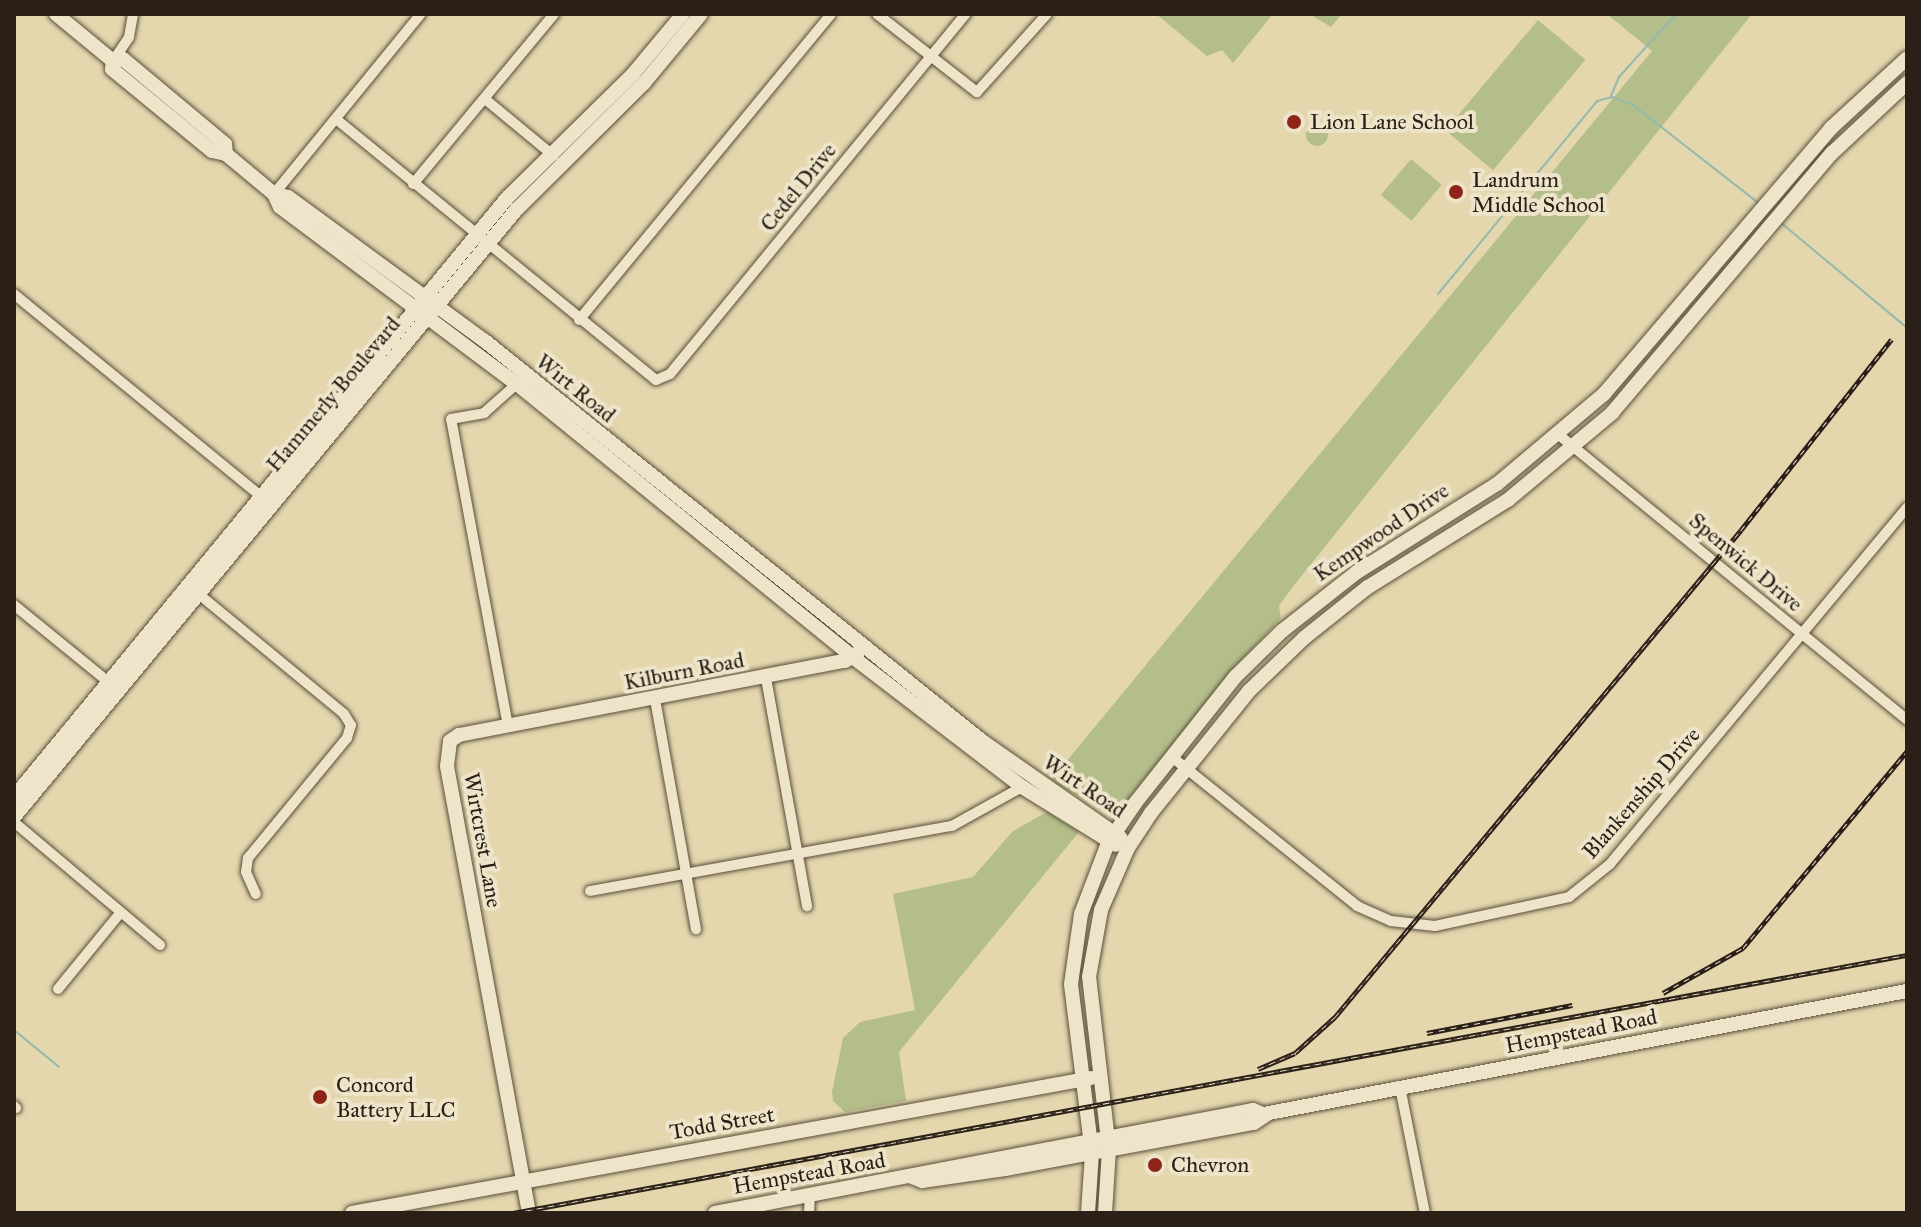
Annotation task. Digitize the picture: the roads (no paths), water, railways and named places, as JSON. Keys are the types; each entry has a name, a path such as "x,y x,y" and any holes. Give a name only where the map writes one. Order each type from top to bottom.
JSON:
{"main road":[{"name":"Wirt Road","path":"56,14 113,61 123,59 225,144 226,154 274,194 288,197 521,380 1022,787 1112,837"},
{"name":"Hammerly Boulevard","path":"654,61 683,14"},
{"name":"Hammerly Boulevard","path":"14,797 113,685 482,240 557,159 701,14"},
{"name":"Kempwood Drive","path":"1088,1213 1091,1146 1073,1028 1074,963 1081,914 1112,837 1235,677 1313,604 1497,484 1559,435 1675,315 1839,119 1907,58"},
{"name":"Kempwood Drive","path":"1105,1213 1109,1143 1100,1076 1092,964 1101,910 1128,848 1185,768 1249,691 1327,618 1508,500 1612,413 1869,115 1907,83"},
{"path":"1789,178 1803,189"},
{"path":"1675,315 1689,326"},
{"name":"Wirt Road","path":"859,652 1128,848"},
{"name":"Kilburn Road","path":"508,726 766,678 859,652"},
{"name":"Hammerly Boulevard","path":"14,819 113,685"},
{"name":"Wirtcrest Lane","path":"508,726 459,735 445,752 529,1213"},
{"path":"1074,963 1092,964"},
{"name":"Hempstead Road","path":"715,1213 912,1177 920,1171 1109,1143 1253,1110 1263,1114 1907,991"},
{"name":"Todd Street","path":"352,1213 1100,1076"}],"street":[{"path":"113,61 129,37 133,14"},
{"path":"274,194 421,14"},
{"path":"413,184 554,14"},
{"path":"336,119 579,320 831,14"},
{"path":"877,14 977,92 1047,14"},
{"name":"Cedel Drive","path":"579,320 656,380 670,374 966,14"},
{"path":"485,99 557,159"},
{"path":"14,294 266,500"},
{"path":"508,726 451,419 484,413 521,380"},
{"name":"Spenwick Drive","path":"1559,435 1907,720"},
{"name":"Blankenship Drive","path":"1172,757 1357,906 1391,921 1435,926 1569,897 1610,864 1907,508"},
{"path":"192,589 344,714 351,725 347,738 246,865 256,894"},
{"path":"14,605 113,685"},
{"path":"766,678 807,906"},
{"path":"655,699 696,929"},
{"path":"590,891 952,826 983,814 1022,787"},
{"path":"14,819 160,945"},
{"path":"58,989 121,912"},
{"path":"1400,1087 1425,1213"},
{"path":"809,1213 810,1196"}],"waterway":[{"path":"1611,96 1619,77 1676,14"},
{"path":"1438,294 1597,101 1612,97 1633,105 1757,202"},
{"path":"1780,222 1907,328"},
{"path":"14,1030 59,1067"}],"railway":[{"path":"1258,1069 1295,1053 1335,1017 1741,530 1892,339"},
{"path":"1663,993 1743,948 1907,751"},
{"path":"513,1213 1907,955"},
{"path":"1427,1033 1572,1005"}],"place":[{"name":"Lion Lane School","path":"1294,122"},
{"name":"Landrum Middle School","path":"1456,192"},
{"name":"Concord Battery LLC","path":"320,1097"},
{"name":"Chevron","path":"1155,1165"}]}
